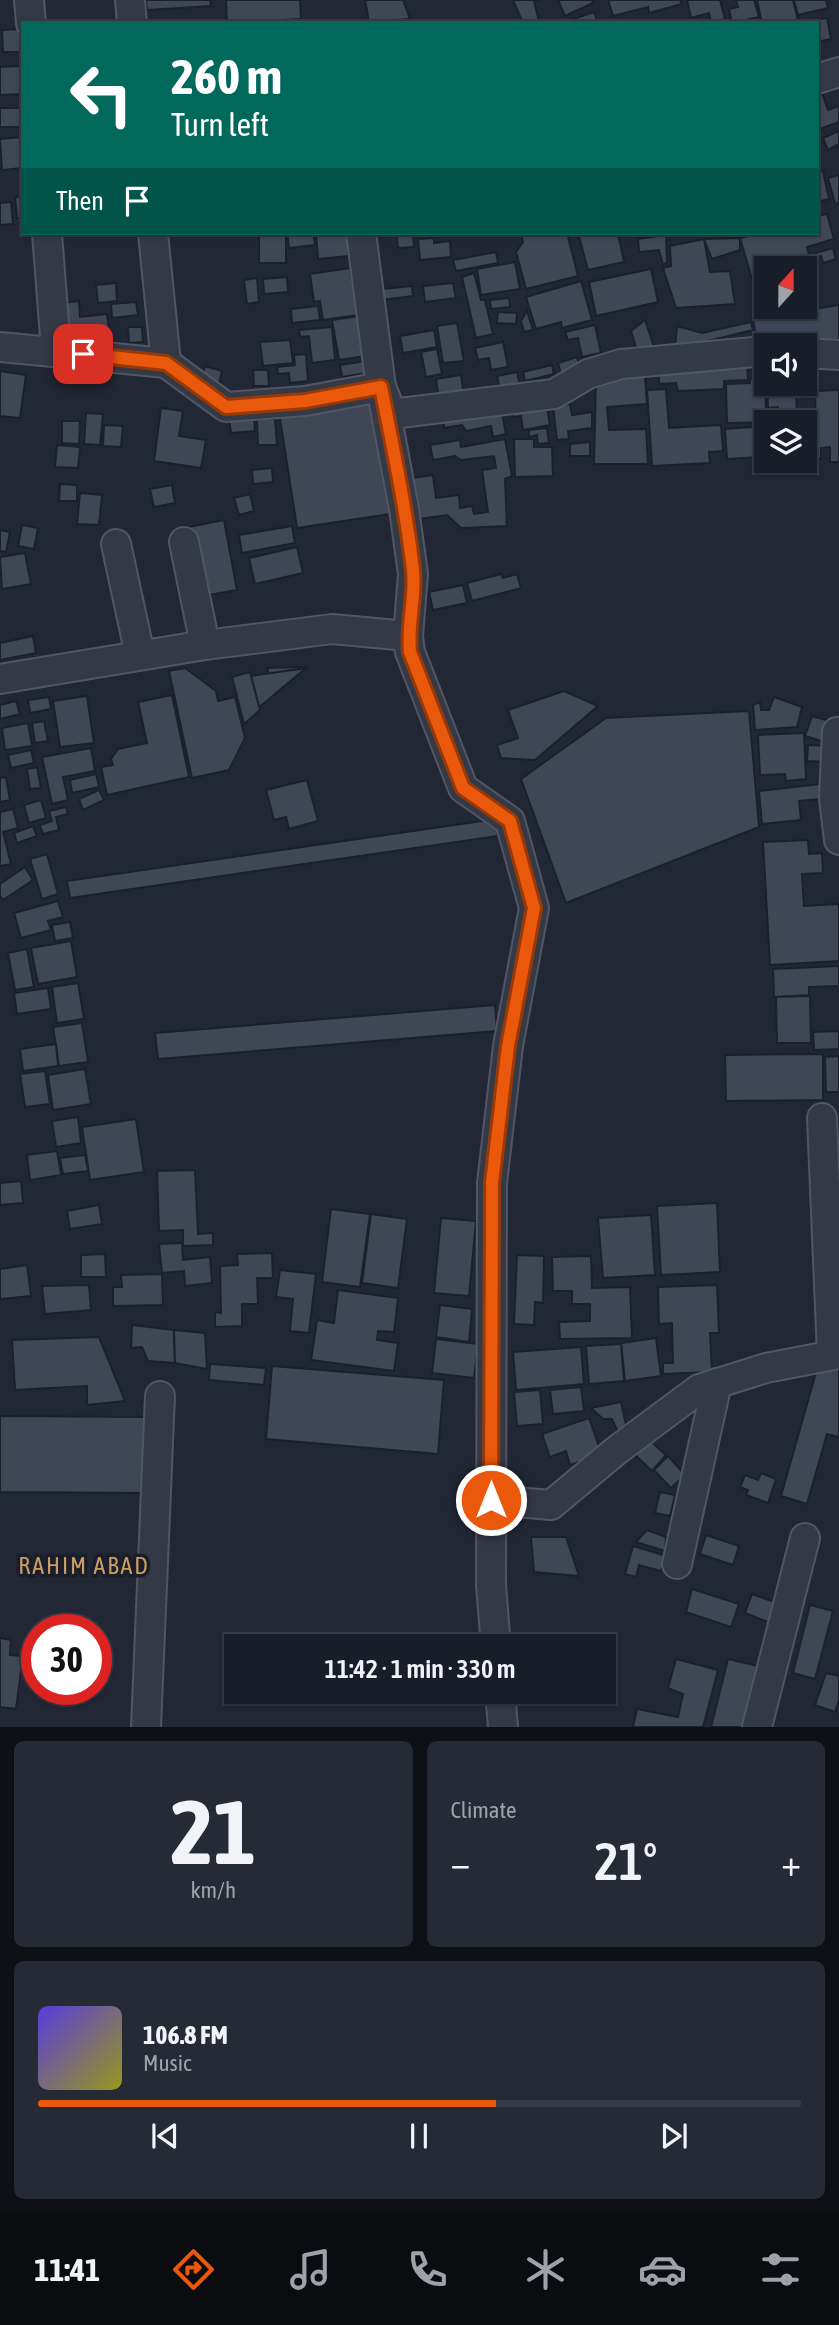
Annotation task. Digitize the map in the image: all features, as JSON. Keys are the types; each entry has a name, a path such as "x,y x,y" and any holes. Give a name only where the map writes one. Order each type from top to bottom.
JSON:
{"street":[{"path":"29,0 31,21"},
{"path":"130,0 132,21"},
{"path":"819,78 839,72"},
{"path":"47,235 55,351"},
{"path":"153,235 166,363"},
{"path":"362,235 381,387 413,574 408,636 410,652 463,788 510,821 534,908 508,1046 492,1183 491,1585 495,1634"},
{"path":"0,347 166,363 226,407 305,401 381,387"},
{"path":"381,387 392,414 554,394 588,374 621,365 754,352"},
{"path":"817,354 839,355"},
{"path":"184,542 205,645"},
{"path":"116,544 140,655"},
{"path":"0,679 205,645 332,629 408,636"},
{"path":"837,732 834,798 839,840"},
{"path":"491,1500 551,1505 617,1450 699,1389 766,1368 835,1355 822,1118"},
{"path":"677,1564 717,1383"},
{"path":"146,1727 160,1396"},
{"path":"757,1727 805,1538"},
{"path":"501,1704 503,1727"}],"building":[{"path":"146,0 210,0 211,6 147,10"},
{"path":"226,0 300,0 301,19 227,21"},
{"path":"365,0 403,0 410,19 383,21 369,21"},
{"path":"513,0 540,0 534,1 539,21 522,21"},
{"path":"558,0 592,0 593,3 565,16"},
{"path":"608,0 680,0 682,4 649,13 648,7 613,16"},
{"path":"687,0 720,0 725,19 711,21 709,13 691,18"},
{"path":"736,0 754,0 759,17 732,21 729,9 738,7"},
{"path":"757,0 793,0 798,20 762,21"},
{"path":"794,0 826,0 828,8 798,15"},
{"path":"594,12 597,21 568,21"},
{"path":"827,18 831,39 819,42 819,21 809,21"},
{"path":"21,29 21,52 3,52 2,30"},
{"path":"21,66 21,94 0,95 0,67"},
{"path":"822,93 828,110 839,106 839,122 819,129 819,94"},
{"path":"0,108 21,108 21,127 0,127"},
{"path":"839,131 839,149 837,145 828,150 823,138"},
{"path":"21,137 21,168 2,170 0,139"},
{"path":"823,171 829,199 819,202 819,172"},
{"path":"839,175 839,203 835,204 828,178"},
{"path":"21,196 21,218 17,218 15,197"},
{"path":"11,202 13,224 0,225 0,203"},
{"path":"827,214 834,239 807,247 809,256 754,256 754,286 740,238 752,235 819,235 819,216"},
{"path":"259,235 286,235 286,263 259,263"},
{"path":"287,235 313,235 315,245 289,248"},
{"path":"316,235 347,235 349,256 318,259"},
{"path":"396,235 413,235 414,247 398,248"},
{"path":"521,235 568,235 578,276 526,289 516,252 523,242"},
{"path":"579,235 618,235 624,262 588,270"},
{"path":"666,235 667,262 663,265 659,250 639,252 638,239"},
{"path":"434,238 434,243 450,241 451,257 420,260 418,239"},
{"path":"740,238 740,250 712,259 704,239"},
{"path":"704,239 710,272 730,271 735,304 676,308 663,268 671,266 670,246"},
{"path":"833,248 836,259 823,263 821,256 818,257 816,253"},
{"path":"496,252 498,263 456,271 453,260"},
{"path":"515,262 520,289 481,295 477,269"},
{"path":"350,268 358,315 323,320 320,301 314,302 310,274"},
{"path":"651,269 658,302 596,316 589,282"},
{"path":"474,273 481,300 485,300 493,334 476,338 462,277"},
{"path":"287,277 288,292 264,294 263,279"},
{"path":"257,278 259,302 247,304 244,280"},
{"path":"581,281 592,320 562,328 561,322 536,329 526,297"},
{"path":"116,283 117,301 98,303 96,285"},
{"path":"453,283 456,298 425,302 423,286"},
{"path":"412,286 413,296 373,301 372,290"},
{"path":"509,298 510,307 491,309 490,300"},
{"path":"79,301 80,317 107,314 109,329 82,332 83,341 68,342 64,303"},
{"path":"136,302 138,315 112,318 111,304"},
{"path":"839,305 839,342 817,346 817,333 755,333 752,314 754,319 817,319 817,308"},
{"path":"318,306 320,320 292,323 291,309"},
{"path":"527,311 533,330 524,332 521,321"},
{"path":"498,312 517,313 516,324 497,323"},
{"path":"360,316 366,356 339,360 332,320"},
{"path":"645,320 656,353 638,354 631,331"},
{"path":"751,322 753,330 675,349 677,326 702,333"},
{"path":"457,323 464,361 443,363 437,326"},
{"path":"595,325 601,353 582,357 578,338 568,340 565,332"},
{"path":"128,327 142,327 143,342 129,343"},
{"path":"332,327 335,360 312,363 309,336 300,337 299,330"},
{"path":"434,330 437,347 403,353 400,336"},
{"path":"290,340 293,363 263,366 260,342"},
{"path":"503,342 508,367 491,370 489,358 478,360 475,348"},
{"path":"437,349 442,374 426,377 421,352"},
{"path":"306,354 308,381 290,383 289,373 278,374 277,367 295,365 294,355"},
{"path":"577,357 580,368 561,374 558,363"},
{"path":"366,361 368,373 342,377 340,365"},
{"path":"747,361 748,380 724,381 724,389 678,391 676,383 659,384 658,363"},
{"path":"644,363 647,404 607,407 609,430 646,429 648,464 594,464 596,379"},
{"path":"552,365 554,374 525,381 523,372"},
{"path":"205,366 222,371 218,388 200,384"},
{"path":"253,370 268,370 269,386 254,386"},
{"path":"0,371 26,375 20,418 0,416"},
{"path":"517,372 520,385 500,390 497,376"},
{"path":"461,375 464,396 439,400 436,379"},
{"path":"750,379 754,379 754,396 766,396 766,410 754,410 754,422 727,423 726,384 750,383"},
{"path":"666,389 669,428 721,425 723,451 709,452 710,463 652,466 647,390"},
{"path":"839,390 839,462 830,462 830,447 821,448 821,459 817,459 817,391"},
{"path":"768,396 796,396 797,410 768,408"},
{"path":"372,398 390,514 297,528 279,412"},
{"path":"546,402 550,425 523,430 521,416 513,417 511,409"},
{"path":"570,404 572,415 592,412 592,428 568,431 569,439 557,440 553,406"},
{"path":"161,408 183,411 179,436 206,440 201,468 154,461"},
{"path":"86,413 103,414 100,445 84,444"},
{"path":"502,413 506,434 493,437 491,426 466,431 462,425 444,428 443,416"},
{"path":"254,416 255,431 231,433 229,418"},
{"path":"257,419 275,419 277,445 258,445"},
{"path":"62,421 80,421 79,444 62,443"},
{"path":"104,425 123,426 121,447 103,446"},
{"path":"754,427 754,457 727,459 725,429"},
{"path":"547,428 549,443 538,444 537,435 529,437 529,430"},
{"path":"505,439 512,476 505,479 507,526 461,528 447,515 419,519 413,478 433,475 436,498 459,495 460,508 472,506 474,514 488,512 482,470 496,468 494,456 461,460 455,456 433,460 430,445 460,440 461,447"},
{"path":"514,439 534,439 534,447 552,447 553,476 515,477"},
{"path":"590,442 590,456 570,456 570,444"},
{"path":"57,445 80,447 78,468 55,467"},
{"path":"272,468 273,482 253,484 252,470"},
{"path":"60,484 77,485 77,501 59,501"},
{"path":"172,485 175,503 154,507 150,489"},
{"path":"80,493 102,495 99,525 77,524"},
{"path":"250,494 254,511 239,515 234,498"},
{"path":"224,520 237,590 203,596 189,527"},
{"path":"22,525 38,528 34,549 18,546"},
{"path":"292,526 295,543 242,553 239,535"},
{"path":"0,530 10,532 6,552 0,551"},
{"path":"297,547 303,573 255,584 249,558"},
{"path":"25,553 31,584 2,589 0,557"},
{"path":"501,574 503,578 517,574 521,588 472,601 467,583"},
{"path":"463,585 467,603 433,610 429,592"},
{"path":"33,636 36,653 0,660 0,643"},
{"path":"305,667 275,695 267,668"},
{"path":"185,668 216,691 218,701 235,697 245,738 229,770 192,778 169,671"},
{"path":"306,668 257,709 250,676"},
{"path":"250,672 260,710 244,724 232,677"},
{"path":"564,691 598,706 535,760 501,758 497,745 518,738 508,710"},
{"path":"172,695 189,777 107,795 101,767 113,765 111,759 118,749 147,743 138,702"},
{"path":"87,696 94,743 60,747 53,701"},
{"path":"49,697 51,709 30,713 28,700"},
{"path":"774,697 802,707 797,727 755,730 753,705 760,702 761,710 769,710"},
{"path":"16,701 20,714 0,719 0,705"},
{"path":"749,711 759,827 566,903 521,779 606,718"},
{"path":"812,716 837,723 831,744 805,736"},
{"path":"44,721 48,741 35,743 32,723"},
{"path":"28,723 32,746 5,750 2,728"},
{"path":"804,733 806,779 786,781 785,774 760,775 758,735"},
{"path":"808,745 831,746 831,762 807,761"},
{"path":"91,748 95,771 63,777 68,800 52,804 42,757"},
{"path":"31,750 34,763 11,768 8,755"},
{"path":"37,767 41,788 30,789 27,769"},
{"path":"96,774 99,787 72,793 70,780"},
{"path":"6,777 10,800 0,802 0,778"},
{"path":"307,780 318,821 289,829 286,817 274,820 266,790"},
{"path":"829,783 831,798 799,801 801,820 762,824 759,791"},
{"path":"99,790 104,800 83,810 79,799"},
{"path":"41,800 46,818 29,823 24,805"},
{"path":"66,807 68,814 56,817 59,830 43,834 40,825 52,821 49,811"},
{"path":"13,809 18,828 3,832 11,864 0,866 0,812"},
{"path":"496,819 498,836 70,898 67,881"},
{"path":"33,826 37,836 17,843 14,833"},
{"path":"808,840 809,854 822,853 823,873 802,874 804,906 839,904 839,961 770,965 763,842"},
{"path":"47,854 58,894 42,899 30,859"},
{"path":"25,867 33,880 3,900 0,896 0,884"},
{"path":"58,901 63,917 48,921 51,930 21,938 14,913"},
{"path":"70,922 73,938 55,941 52,925"},
{"path":"71,941 77,977 38,984 31,948"},
{"path":"27,949 34,987 15,990 8,953"},
{"path":"839,966 839,986 809,987 809,995 774,997 773,969"},
{"path":"78,983 84,1019 57,1023 52,987"},
{"path":"48,988 51,1009 17,1014 14,993"},
{"path":"810,996 811,1043 777,1043 776,997"},
{"path":"495,1005 497,1031 158,1059 155,1033"},
{"path":"82,1023 88,1062 59,1066 53,1027"},
{"path":"839,1031 839,1049 814,1050 813,1032"},
{"path":"56,1044 58,1066 23,1071 20,1049"},
{"path":"823,1054 823,1100 726,1101 725,1055"},
{"path":"839,1056 839,1092 826,1092 825,1057"},
{"path":"85,1069 91,1104 53,1110 48,1075"},
{"path":"45,1071 50,1104 25,1107 20,1074"},
{"path":"78,1117 81,1143 56,1147 52,1121"},
{"path":"136,1119 144,1172 90,1180 82,1127"},
{"path":"57,1151 61,1175 30,1180 27,1155"},
{"path":"85,1155 88,1171 63,1174 60,1158"},
{"path":"195,1170 198,1234 213,1233 213,1245 183,1246 183,1230 159,1231 157,1171"},
{"path":"21,1181 23,1203 0,1205 0,1183"},
{"path":"717,1203 720,1272 661,1275 657,1206"},
{"path":"99,1205 102,1224 70,1229 67,1211"},
{"path":"331,1209 370,1214 360,1287 322,1282"},
{"path":"371,1214 407,1219 398,1288 362,1283"},
{"path":"651,1215 655,1275 603,1278 598,1218"},
{"path":"441,1218 476,1221 469,1296 434,1293"},
{"path":"182,1243 183,1260 210,1257 212,1283 185,1286 184,1271 162,1273 159,1244"},
{"path":"272,1253 273,1278 257,1278 258,1304 242,1304 242,1326 215,1327 215,1312 221,1313 220,1266 238,1265 237,1254"},
{"path":"105,1254 106,1277 81,1277 81,1255"},
{"path":"517,1255 544,1256 543,1303 535,1302 534,1325 514,1324"},
{"path":"591,1256 592,1288 630,1287 632,1338 560,1339 559,1322 590,1321 590,1304 572,1304 572,1291 553,1291 552,1257"},
{"path":"27,1265 31,1296 0,1299 0,1269"},
{"path":"280,1270 316,1274 309,1333 290,1331 293,1299 276,1297"},
{"path":"162,1274 163,1305 113,1306 113,1287 122,1287 121,1275"},
{"path":"89,1285 91,1310 45,1314 42,1286"},
{"path":"717,1285 719,1333 710,1333 712,1372 663,1374 663,1363 673,1363 672,1323 659,1324 658,1287"},
{"path":"338,1290 398,1298 394,1332 378,1331 377,1340 398,1343 394,1371 311,1360 317,1320 334,1323"},
{"path":"440,1305 472,1309 469,1342 436,1337"},
{"path":"132,1325 174,1330 175,1363 148,1361 142,1347 131,1348"},
{"path":"174,1330 205,1333 207,1369 175,1363"},
{"path":"99,1337 125,1401 87,1405 87,1386 15,1390 12,1340"},
{"path":"656,1338 661,1376 625,1381 621,1343"},
{"path":"436,1339 478,1344 474,1378 432,1373"},
{"path":"621,1344 624,1381 589,1384 586,1346"},
{"path":"581,1347 584,1384 516,1390 513,1352"},
{"path":"819,1362 839,1367 839,1437 827,1434 807,1504 781,1496"},
{"path":"210,1364 266,1368 264,1385 209,1380"},
{"path":"272,1366 444,1380 438,1454 266,1439"},
{"path":"581,1387 584,1411 553,1414 550,1390"},
{"path":"540,1390 543,1424 517,1426 514,1392"},
{"path":"621,1402 627,1429 619,1435 612,1419 603,1419 591,1408"},
{"path":"0,1416 145,1417 145,1493 0,1492"},
{"path":"589,1418 602,1455 570,1465 566,1451 550,1457 542,1434"},
{"path":"646,1437 666,1455 652,1471 632,1452"},
{"path":"668,1456 685,1475 671,1488 654,1470"},
{"path":"761,1473 776,1479 768,1503 746,1495 748,1490 740,1487 745,1475 758,1480"},
{"path":"660,1492 675,1495 670,1516 655,1513"},
{"path":"647,1530 666,1537 665,1551 636,1542"},
{"path":"706,1535 739,1546 733,1565 700,1554"},
{"path":"531,1537 566,1537 579,1576 534,1572"},
{"path":"633,1546 666,1556 661,1571 639,1565 636,1577 625,1574"},
{"path":"692,1589 739,1604 731,1627 686,1612"},
{"path":"752,1594 780,1604 773,1624 745,1613"},
{"path":"810,1605 833,1611 815,1679 793,1673"},
{"path":"0,1638 11,1640 10,1655 21,1656 21,1671 16,1709 0,1707"},
{"path":"676,1659 718,1670 703,1727 633,1727 637,1709 678,1717 683,1694 668,1688"},
{"path":"728,1659 766,1668 750,1727 711,1727"},
{"path":"826,1673 839,1676 839,1700 835,1712 815,1705"}],"district":[{"name":"RAHIM ABAD","path":"84,1565"}],"route":[{"path":"83,354 166,363 226,407 305,401 381,387 413,574 408,636 410,652 463,788 510,821 534,908 508,1046 492,1183 491,1500"}]}
